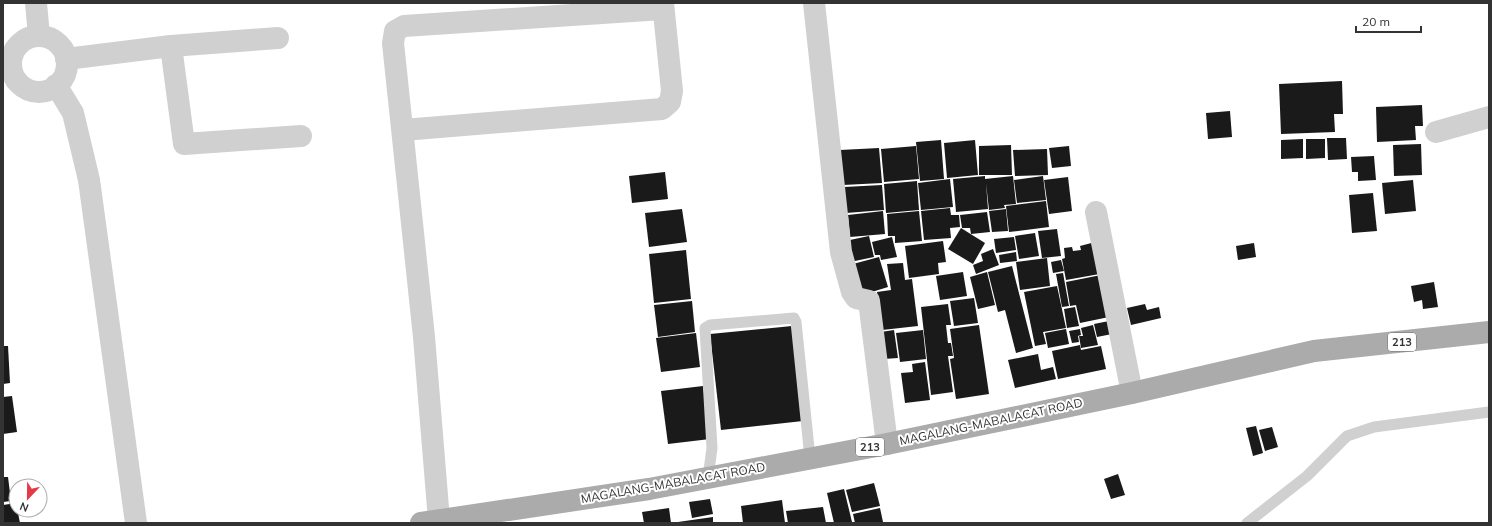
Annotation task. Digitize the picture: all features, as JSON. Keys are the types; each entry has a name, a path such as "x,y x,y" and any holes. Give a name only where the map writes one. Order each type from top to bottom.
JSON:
{"main road":[{"name":"MAGALANG-MABALACAT ROAD","path":"430,522 649,489 887,444 1132,393 1314,351 1489,332"}],"street":[{"path":"36,3 39,36"},
{"path":"814,3 841,252 852,292 856,298 869,301 887,444"},
{"path":"403,130 662,109 670,102 672,91 663,6 404,26 395,31 393,43 424,337 430,522"},
{"path":"39,36 48,38 57,43 63,50 66,59 66,69 63,78 56,85 47,90 38,91 28,89 19,84 13,76 7,58 21,42 29,37 39,36"},
{"path":"66,59 171,46 278,38"},
{"path":"171,46 184,144 301,136"},
{"path":"56,85 73,113 89,180 136,523"},
{"path":"1436,132 1489,117"},
{"path":"1096,212 1132,393"}],"lane":[{"path":"708,478 712,448 705,328 710,325 794,318 796,322 810,458"},
{"path":"1247,523 1307,476 1347,436 1374,427 1489,412"}],"building":[{"path":"1342,81 1343,114 1334,114 1335,132 1281,134 1279,84"},
{"path":"1422,105 1423,126 1415,126 1416,140 1377,142 1376,107"},
{"path":"1230,111 1232,137 1208,139 1206,113"},
{"path":"1327,138 1346,138 1347,159 1328,160"},
{"path":"1303,139 1303,158 1281,159 1281,140"},
{"path":"1306,139 1325,139 1325,158 1306,159"},
{"path":"941,140 944,179 920,181 916,142"},
{"path":"975,140 978,175 947,178 944,143"},
{"path":"1421,144 1422,175 1394,176 1393,145"},
{"path":"1011,145 1012,175 979,175 979,146"},
{"path":"916,146 919,179 884,182 881,149"},
{"path":"1069,146 1071,166 1052,168 1049,148"},
{"path":"879,148 882,183 843,185 840,150"},
{"path":"1047,149 1048,175 1015,176 1013,150"},
{"path":"1374,156 1376,180 1358,181 1358,172 1352,172 1351,157"},
{"path":"665,172 668,199 632,203 629,176"},
{"path":"985,176 985,179 1013,176 1016,204 1004,205 1005,208 989,210 986,183 988,209 956,212 953,179"},
{"path":"1043,176 1046,200 1017,203 1014,180"},
{"path":"1068,177 1072,211 1049,214 1044,180"},
{"path":"950,179 953,207 921,210 918,183"},
{"path":"1413,180 1416,211 1385,214 1382,183"},
{"path":"917,181 919,210 886,213 884,184"},
{"path":"882,185 884,210 846,213 844,187"},
{"path":"1373,193 1377,231 1352,233 1349,195"},
{"path":"1046,201 1049,227 1009,232 1006,206"},
{"path":"950,208 951,215 959,215 960,227 950,228 951,238 924,240 921,211"},
{"path":"682,209 687,242 649,247 645,213"},
{"path":"1006,209 1008,231 992,232 989,211"},
{"path":"883,211 885,234 850,237 848,215"},
{"path":"919,211 922,241 895,243 895,236 888,236 887,214"},
{"path":"987,212 990,232 971,234 970,228 962,228 960,215"},
{"path":"961,228 985,243 973,264 948,249"},
{"path":"1057,229 1061,256 1042,258 1038,231"},
{"path":"1035,233 1039,256 1019,259 1015,236"},
{"path":"869,236 874,257 850,262 845,241"},
{"path":"892,237 897,257 881,260 880,255 875,255 872,242"},
{"path":"1014,237 1016,250 996,253 994,239"},
{"path":"943,241 946,262 938,263 939,274 909,278 905,246"},
{"path":"1099,241 1105,273 1066,280 1062,259 1065,258 1064,248 1072,247 1073,251 1081,250 1080,246"},
{"path":"1254,243 1256,257 1238,260 1236,246"},
{"path":"993,249 999,265 976,274 973,265 983,261 981,254"},
{"path":"686,250 691,299 654,303 649,254"},
{"path":"1016,252 1017,261 1000,263 999,255"},
{"path":"879,257 888,287 862,295 853,264"},
{"path":"1047,258 1050,286 1020,290 1016,262"},
{"path":"1061,260 1064,271 1053,273 1051,262"},
{"path":"903,263 905,280 912,279 918,326 882,330 877,292 891,290 887,264"},
{"path":"1012,266 1033,348 1016,353 1005,310 998,312 988,272"},
{"path":"963,272 967,296 940,300 936,276"},
{"path":"987,272 995,305 978,309 970,277"},
{"path":"1063,273 1069,306 1062,307 1056,274"},
{"path":"1101,275 1109,317 1080,323 1076,305 1070,306 1066,282"},
{"path":"1434,282 1438,307 1423,309 1422,300 1414,302 1411,286"},
{"path":"1057,286 1066,328 1043,332 1046,344 1035,346 1024,292"},
{"path":"974,298 978,323 954,326 950,301"},
{"path":"692,301 695,332 658,337 654,305"},
{"path":"948,304 951,325 946,325 948,343 951,343 953,356 948,356 953,392 931,395 921,307"},
{"path":"1145,304 1147,310 1159,307 1161,318 1131,325 1127,308"},
{"path":"1075,307 1079,326 1067,328 1064,309"},
{"path":"1109,321 1112,334 1097,337 1094,324"},
{"path":"979,325 989,394 956,399 950,359 954,358 950,329"},
{"path":"1093,325 1098,345 1081,348 1079,336 1083,336 1081,328"},
{"path":"792,326 803,421 721,430 710,334"},
{"path":"1066,329 1069,344 1048,348 1045,333"},
{"path":"1080,329 1081,335 1078,336 1079,342 1072,343 1069,331"},
{"path":"894,330 898,358 884,359 881,332"},
{"path":"923,330 926,359 900,362 896,333"},
{"path":"696,333 700,367 661,372 656,338"},
{"path":"1080,345 1081,350 1101,346 1106,369 1058,379 1052,351"},
{"path":"3,346 8,346 10,383 3,384"},
{"path":"1038,354 1041,370 1053,367 1056,379 1015,388 1008,360"},
{"path":"925,362 930,400 905,403 901,373 913,372 912,364"},
{"path":"703,386 710,439 668,444 661,391"},
{"path":"12,396 17,432 3,434 3,397"},
{"path":"1256,426 1263,453 1253,456 1246,428"},
{"path":"1272,427 1278,447 1265,451 1259,430"},
{"path":"1118,474 1125,495 1111,499 1104,479"},
{"path":"3,477 8,477 8,501 3,502"},
{"path":"874,483 880,506 852,512 846,490"},
{"path":"844,489 852,522 834,523 827,493"},
{"path":"710,499 713,514 692,518 689,502"},
{"path":"782,500 785,523 743,523 741,506"},
{"path":"8,504 8,518 19,518 20,523 3,523 3,505"},
{"path":"823,507 826,523 788,523 786,511"},
{"path":"669,508 671,523 644,523 642,512"},
{"path":"880,508 883,522 855,523 853,514"},
{"path":"713,517 713,523 678,523 678,522"}]}
